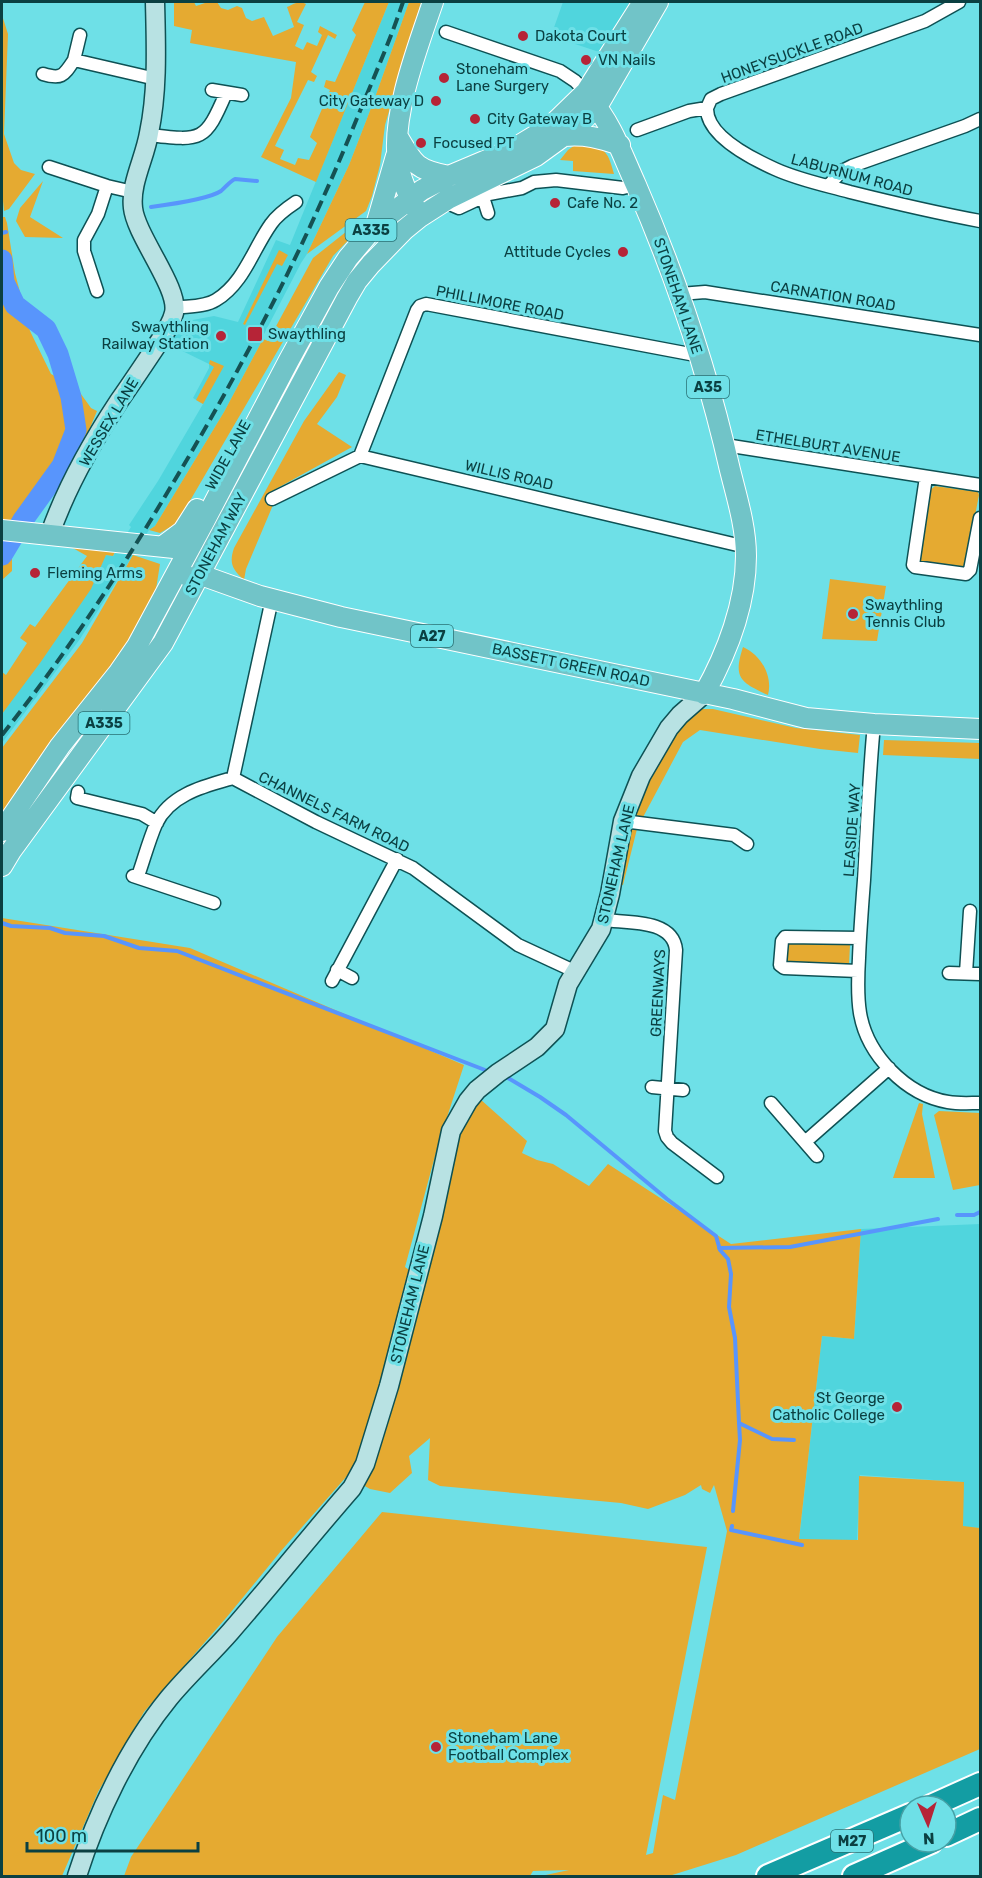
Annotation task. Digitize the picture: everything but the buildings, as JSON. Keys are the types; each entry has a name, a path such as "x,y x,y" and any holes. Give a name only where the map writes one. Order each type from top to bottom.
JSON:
{"highway":[{"path":"958,1794 981,1784"},
{"name":"M27","path":"768,1876 898,1820"},
{"path":"958,1830 981,1820"},
{"name":"M27","path":"854,1876 904,1854"}],"main road":[{"name":"A335","path":"433,2 409,79 397,144 401,178 420,217 453,203 537,156 564,136 592,100"},
{"path":"592,100 643,2"},
{"path":"592,100 658,2"},
{"name":"A335","path":"410,198 449,176 498,156 529,140 592,100"},
{"name":"STONEHAM LANE","path":"592,100 620,145 680,294 724,445 742,520 746,547 745,576 733,629 716,672 704,694"},
{"path":"564,136 581,134 595,136 620,145"},
{"path":"397,144 415,164 428,171 449,176"},
{"path":"376,225 397,144"},
{"name":"STONEHAM WAY","path":"2,831 60,746 120,672 137,646 289,360 340,270 376,225 410,198"},
{"name":"STONEHAM WAY","path":"2,866 10,851 163,643 357,281 381,253 420,217"},
{"name":"WIDE LANE","path":"163,546 183,531 193,517 267,386 289,360"},
{"path":"2,530 190,548 221,533"},
{"path":"168,588 201,575"},
{"name":"BASSETT GREEN ROAD","path":"201,575 272,599 355,620 806,718 981,729"}],"street":[{"path":"155,2 156,79 149,135 132,202 135,218 171,292 175,308 215,301 229,290 249,264 272,223 286,208 296,202"},
{"name":"HONEYSUCKLE ROAD","path":"637,130 689,111 707,108 711,99 722,94 925,21 959,2"},
{"path":"446,32 560,71 575,81 592,100"},
{"path":"43,74 59,77 65,73 74,60 80,35"},
{"path":"74,60 156,79"},
{"path":"212,90 242,95"},
{"path":"149,135 177,138 197,136 214,122 226,93"},
{"name":"LABURNUM ROAD","path":"707,108 711,125 741,150 776,170 802,179 924,210 981,221"},
{"path":"828,186 843,171 852,166 981,119"},
{"path":"69,173 74,161"},
{"path":"49,167 133,192"},
{"path":"453,203 522,188 534,182 556,180 623,188 636,185"},
{"path":"97,291 81,263 84,240 98,214 107,186"},
{"path":"483,197 488,213"},
{"name":"CARNATION ROAD","path":"680,294 705,292 981,335"},
{"name":"PHILLIMORE ROAD","path":"360,456 417,310 426,304 690,354 698,353"},
{"name":"WESSEX LANE","path":"50,534 59,510 105,422 166,331 175,308"},
{"name":"ETHELBURT AVENUE","path":"724,445 981,485"},
{"path":"272,499 360,456"},
{"name":"WILLIS ROAD","path":"360,456 746,547"},
{"path":"926,477 913,566 966,574 970,570 981,518"},
{"path":"214,903 134,876 165,810 179,797 233,778 272,599"},
{"name":"STONEHAM LANE","path":"76,1876 110,1794 149,1725 168,1699 230,1632 352,1488 365,1464 389,1386 433,1216 451,1131 477,1090 548,1038 555,1029 568,984 574,971 595,941 604,920 623,821 641,776 669,728 704,694"},
{"name":"LEASIDE WAY","path":"874,724 858,971 863,1026 876,1052 889,1068 917,1090 940,1100 954,1103 981,1103"},
{"name":"CHANNELS FARM ROAD","path":"233,778 316,822 413,868 519,945 574,971"},
{"path":"78,792 77,798 142,814 157,823"},
{"path":"623,821 734,835 747,844"},
{"path":"352,978 335,976 397,859"},
{"path":"966,973 970,911"},
{"name":"GREENWAYS","path":"604,920 654,926 662,928 672,937 675,944 665,1131 672,1143 717,1178"},
{"path":"858,971 784,968 780,965 782,941 785,937 860,938"},
{"path":"949,973 981,974"},
{"path":"805,1142 889,1068"},
{"path":"652,1087 683,1089"},
{"path":"771,1103 817,1156"}],"shaded area":[{"path":"174,2 194,2 196,6 217,2 221,8 228,10 237,6 242,8 246,18 252,21 264,17 273,36 294,27 287,7 301,2 306,4 297,22 304,25 295,46 303,50 307,42 317,46 322,35 318,32 320,26 337,35 335,39 328,35 311,72 317,76 314,82 308,80 275,146 284,150 280,159 295,165 298,158 309,160 317,143 310,137 330,90 324,87 326,80 335,82 356,35 352,30 365,2 389,2 316,182 261,157 291,98 296,62 190,43 192,30 174,26"},
{"path":"389,2 409,2 373,103 349,165 263,339 224,412 155,526 149,530 80,639 2,743 2,706 106,555 113,556 131,527 129,525 203,404 193,398 209,364 170,345 176,332 182,322 214,316 238,322 276,240 290,245"},
{"path":"409,2 421,2 385,125 380,165 366,211 307,254 349,165"},
{"path":"563,2 634,2 602,53 551,36"},
{"path":"2,15 8,34 4,134 14,163 21,170 35,174 9,209 4,211 2,191"},
{"path":"578,143 603,151 609,159 614,174 573,171 573,161 560,160"},
{"path":"43,181 30,217 63,238 25,237 16,221 20,208"},
{"path":"2,217 5,217 7,223 15,273 30,331 51,374 76,387 91,408 97,411 85,440 33,522 2,520"},
{"path":"361,220 361,227 333,256 177,523 160,533 149,530 155,526 224,412 263,339 268,341 313,258"},
{"path":"279,250 288,255 282,266 277,264 245,325 243,324"},
{"path":"210,360 224,366 203,404 196,400 214,367 209,364"},
{"path":"339,372 346,375 337,397 317,424 352,447 274,490 273,505 246,569 244,580 233,566 234,548 304,421"},
{"path":"935,486 978,492 965,568 922,563 918,560 930,490"},
{"path":"2,545 12,546 12,571 2,580"},
{"path":"71,547 116,550 113,556 106,555 91,589 2,714 2,672 6,675 27,643 20,638 30,624 35,627 87,556"},
{"path":"133,555 160,564 156,589 106,678 24,782 2,814 2,748 82,643"},
{"name":"Swaythling Tennis Club","path":"830,579 886,586 877,641 822,639"},
{"path":"743,647 755,655 764,667 769,681 768,695 741,678 739,666"},
{"path":"701,709 713,709 796,728 860,735 858,753 700,730 683,742 641,821 628,819 671,736 688,717"},
{"path":"884,740 980,743 980,759 883,755"},
{"path":"627,828 637,829 623,885 614,883"},
{"path":"2,918 190,948 464,1065 438,1145 405,1267 423,1280 453,1137 480,1099 527,1141 522,1153 553,1164 589,1186 608,1164 731,1244 861,1229 854,1339 822,1336 799,1539 858,1540 859,1476 964,1482 963,1526 980,1528 980,1749 736,1855 669,1876 541,1876 569,1870 533,1871 530,1876 124,1876 131,1857 277,1637 382,1512 707,1547 646,1855 653,1853 663,1795 675,1800 727,1531 714,1485 710,1493 702,1489 701,1485 685,1495 648,1509 621,1503 440,1486 428,1480 430,1438 409,1456 412,1473 390,1493 370,1489 347,1476 144,1712 98,1792 62,1876 2,1876"},
{"path":"789,943 850,945 849,965 786,963 786,946"},
{"path":"919,1103 923,1104 922,1114 935,1178 893,1178"},
{"path":"939,1111 980,1113 980,1185 953,1190 934,1115"},
{"name":"St George Catholic College","path":"980,1224 980,1528 963,1527 963,1482 860,1475 857,1541 799,1540 822,1336 854,1339 861,1229"}],"waterway":[{"path":"151,207 207,197 221,191 235,179 257,181"},
{"path":"2,233 6,232"},
{"path":"2,260 4,282 15,305 46,329 58,354 71,397 76,430 62,466 23,520 2,555"},
{"path":"2,923 11,926 50,928 65,933 104,936 139,948 177,951 485,1070"},
{"path":"508,1078 566,1115 667,1199 716,1236 720,1250 728,1259 731,1274 729,1307 735,1338 740,1440 733,1511"},
{"path":"957,1215 974,1215 980,1212"},
{"path":"719,1248 790,1247 938,1219"},
{"path":"739,1423 772,1439 794,1440"},
{"path":"732,1526 731,1530 802,1545"}],"railway":[{"path":"2,735 47,676 111,583 196,444 245,356 313,221 386,49 403,2"}],"place":[{"name":"Dakota Court","path":"523,36"},
{"name":"VN Nails","path":"586,60"},
{"name":"Stoneham Lane Surgery","path":"444,78"},
{"name":"City Gateway D","path":"436,101"},
{"name":"City Gateway B","path":"475,119"},
{"name":"Focused PT","path":"421,143"},
{"name":"Cafe No. 2","path":"555,203"},
{"name":"Attitude Cycles","path":"623,252"},
{"name":"Swaythling","path":"255,334"},
{"name":"Swaythling Railway Station","path":"221,336"},
{"name":"Fleming Arms","path":"35,573"},
{"name":"Swaythling Tennis Club","path":"853,614"},
{"name":"St George Catholic College","path":"897,1407"},
{"name":"Stoneham Lane Football Complex","path":"436,1747"}]}
